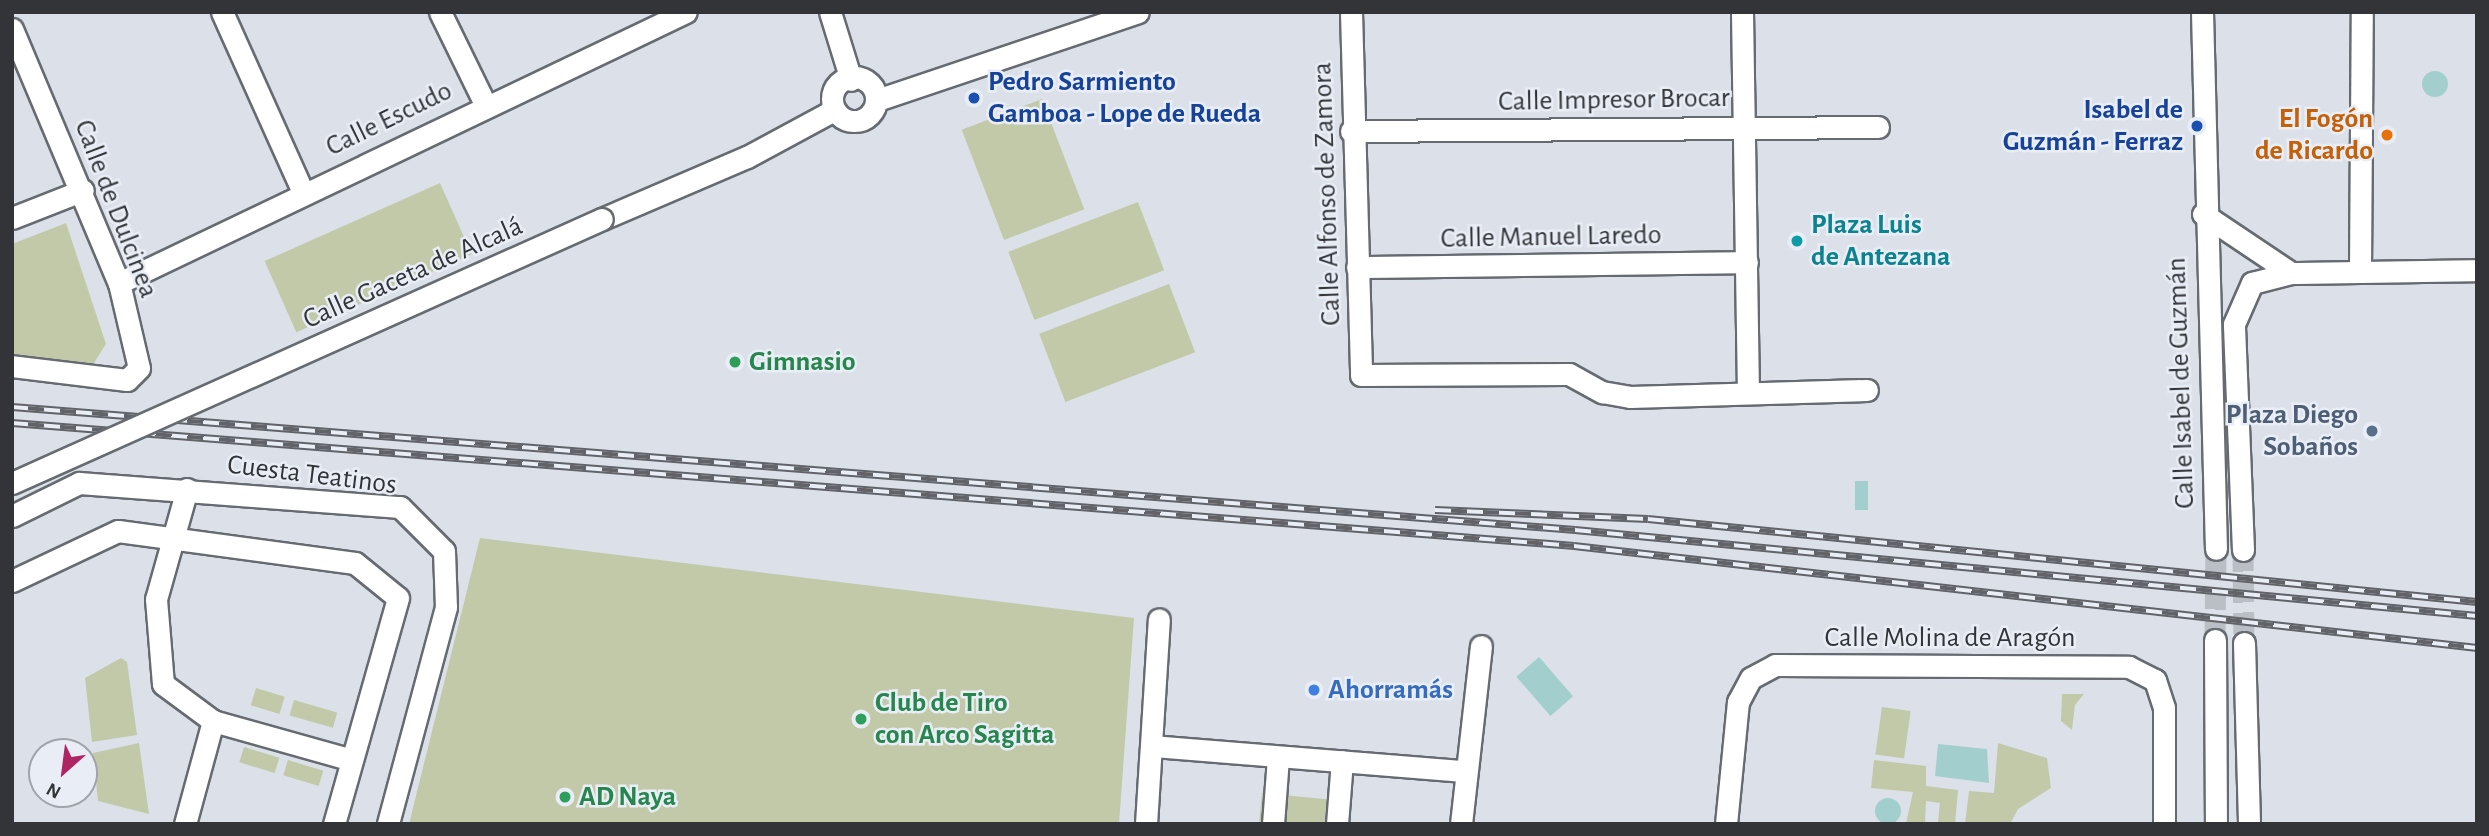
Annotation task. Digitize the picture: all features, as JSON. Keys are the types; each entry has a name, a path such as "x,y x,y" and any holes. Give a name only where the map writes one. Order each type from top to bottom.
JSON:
{"street":[{"path":"222,12 303,191"},
{"path":"440,12 485,104"},
{"name":"Calle Escudo","path":"119,282 485,104 638,21 686,12"},
{"path":"830,12 851,80"},
{"path":"877,100 870,84 851,80 834,88 834,110 862,119 877,100 1138,12"},
{"name":"Calle Alfonso de Zamora","path":"1351,12 1351,131 1361,374 1569,374 1602,392 1630,397 1748,392"},
{"path":"1742,12 1746,126 1748,392 1867,390"},
{"name":"Calle Isabel de Guzmán","path":"2203,12 2203,214 2216,549"},
{"path":"2360,270 2362,12"},
{"name":"Calle de Dulcinea","path":"12,29 83,190 119,282 139,368 127,380 12,366"},
{"name":"Calle Gaceta de Alcalá","path":"12,483 602,219 768,148 834,110"},
{"name":"Calle Impresor Brocar","path":"1351,131 1878,127"},
{"path":"12,218 83,190"},
{"name":"Calle Isabel de Guzmán","path":"2203,214 2291,273"},
{"name":"Calle Manuel Laredo","path":"1357,267 1747,262"},
{"path":"2291,273 2477,270"},
{"name":"Calle Isabel de Guzmán","path":"2243,550 2234,324 2252,283 2291,273"},
{"name":"Cuesta Teatinos","path":"12,516 79,483 187,489 400,508 443,551 446,607 388,824"},
{"path":"187,489 156,599 163,684 213,721 352,760"},
{"path":"12,581 117,531 355,563 398,598 334,824"},
{"path":"1146,824 1159,619"},
{"path":"2215,640 2216,824"},
{"path":"2244,643 2249,824"},
{"path":"1461,824 1481,646"},
{"name":"Calle Molina de Aragón","path":"1726,824 1738,702 1751,678 1775,665 2129,667 2155,680 2164,708 2164,824"},
{"path":"185,824 213,721"},
{"path":"1152,746 1466,771"},
{"path":"1273,824 1278,757"},
{"path":"1337,824 1342,761"}],"shaded area":[{"path":"2435,71 2444,75 2448,84 2444,93 2435,97 2426,93 2422,84 2426,75"},
{"path":"1042,99 1084,209 1004,240 962,130"},
{"path":"440,183 472,254 296,332 265,261"},
{"path":"1138,202 1164,270 1034,320 1008,252"},
{"path":"66,223 106,344 90,369 12,359 12,244"},
{"path":"1169,284 1195,352 1065,402 1039,334"},
{"path":"1855,481 1868,481 1868,510 1855,510"},
{"path":"480,538 1134,618 1119,824 409,824"},
{"path":"1539,657 1573,696 1550,716 1516,677"},
{"path":"121,658 127,662 137,735 98,741 98,738 92,738 85,678"},
{"path":"256,688 285,697 279,714 251,705"},
{"path":"2062,694 2084,694 2075,705 2072,730 2061,721"},
{"path":"294,700 337,712 333,728 290,715"},
{"path":"1882,707 1911,711 1904,759 1875,755"},
{"path":"139,743 149,814 98,801 98,752"},
{"path":"1998,743 2047,758 2051,788 2018,809 2010,824 1965,824 1969,791 1994,793"},
{"path":"1938,744 1987,749 1989,783 1935,776"},
{"path":"244,747 279,758 275,773 239,762"},
{"path":"288,760 323,771 319,786 283,775"},
{"path":"1874,760 1926,766 1926,786 1958,790 1955,824 1938,822 1940,803 1926,801 1925,824 1906,824 1913,792 1871,788"},
{"path":"1262,793 1345,801 1343,824 1259,824"},
{"path":"1888,798 1897,802 1901,811 1897,820 1888,824 1879,820 1875,811 1879,802"}],"tunnel":[{"path":"2215,640 2216,549"},
{"path":"2243,550 2244,643"}],"railway":[{"path":"12,407 1575,530 2477,616"},
{"path":"12,423 1574,546 2477,648"},
{"path":"1435,510 1648,519 2477,602"}],"place":[{"name":"Pedro Sarmiento Gamboa - Lope de Rueda","path":"974,98"},
{"name":"Isabel de Guzmán - Ferraz","path":"2197,126"},
{"name":"El Fogón de Ricardo","path":"2387,135"},
{"name":"Plaza Luis de Antezana","path":"1797,241"},
{"name":"Gimnasio","path":"735,362"},
{"name":"Plaza Diego Sobaños","path":"2372,431"},
{"name":"Ahorramás","path":"1314,690"},
{"name":"Club de Tiro con Arco Sagitta","path":"861,719"},
{"name":"AD Naya","path":"565,797"}]}
